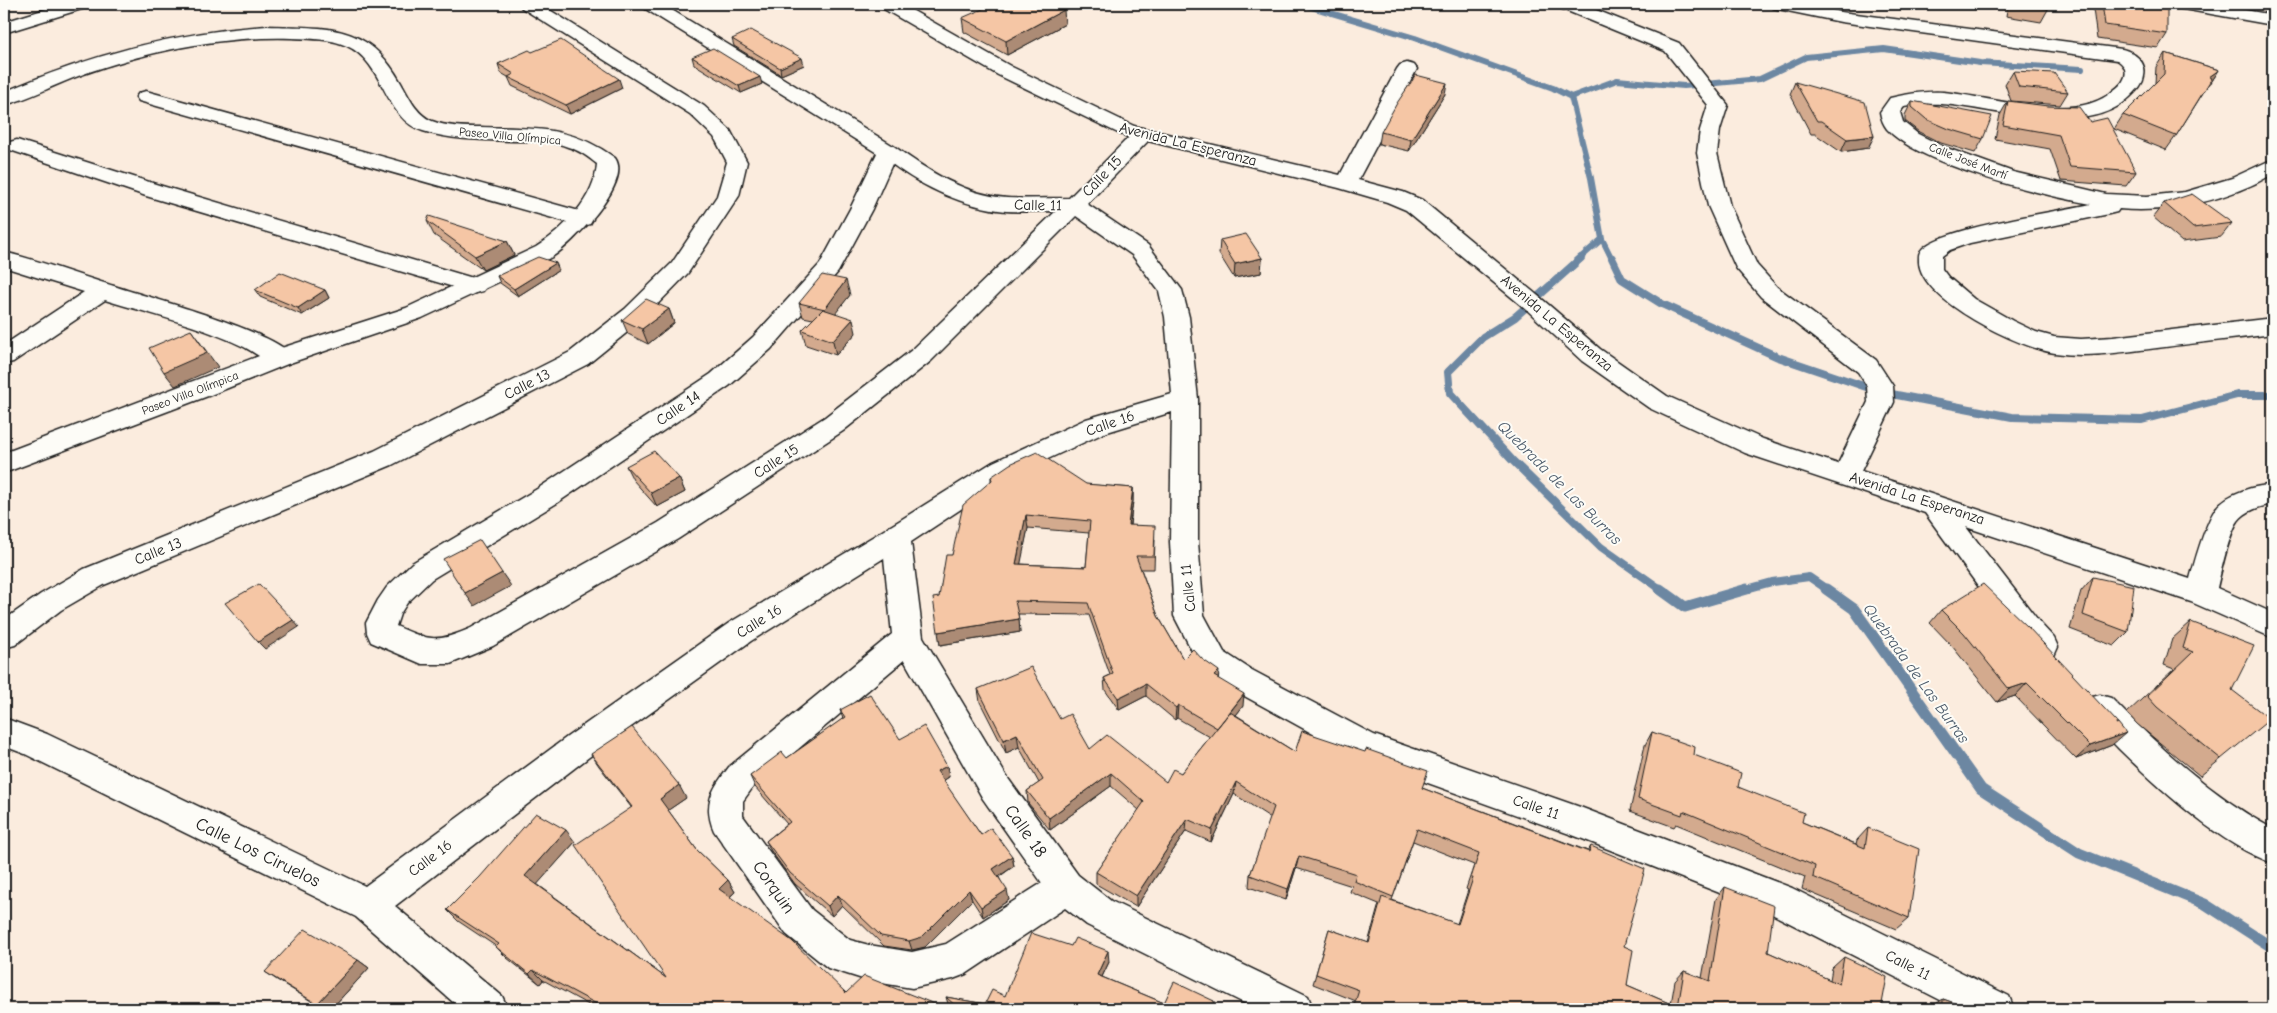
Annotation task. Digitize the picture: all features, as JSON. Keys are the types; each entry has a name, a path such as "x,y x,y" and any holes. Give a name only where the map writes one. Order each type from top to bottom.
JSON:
{"street":[{"path":"4,28 48,10 80,4"},
{"name":"Calle 13","path":"4,636 51,602 94,577 383,458 578,358 633,315 680,268 728,196 737,162 723,134 697,110 528,4"},
{"name":"Calle 11","path":"648,4 888,151 916,172 950,189 976,198 1005,204 1074,205 1140,250 1170,290 1177,317 1185,399 1185,576 1189,616 1213,661 1239,678 1364,746 1580,822 1780,900 1996,1009"},
{"name":"Avenida La Esperanza","path":"888,4 1005,71 1111,124 1142,135 1346,183 1395,197 1414,205 1535,305 1591,355 1658,402 1754,446 2201,594 2273,626"},
{"path":"1566,4 1672,47 1718,105 1710,130 1707,153 1719,206 1747,268 1769,292 1858,358 1867,366 1880,386 1881,402 1846,475"},
{"name":"Calle José Martí","path":"1779,4 1841,16 2122,55 2130,58 2136,68 2132,84 2107,104 2081,113 2044,113 1942,98 1916,98 1897,102 1890,112 1894,126 1914,139 1944,155 1997,173 2075,196 2127,203 2170,200 2207,193 2246,180 2273,164"},
{"path":"2183,4 2273,20"},
{"name":"Paseo Villa Olímpica","path":"4,99 73,70 128,54 208,36 276,31 321,34 356,43 379,62 387,72 407,112 422,124 456,132 553,137 574,142 592,150 608,162 609,169 594,204 558,243 544,252 475,286 414,314 281,357 199,390 4,463"},
{"path":"1346,183 1408,69"},
{"path":"146,97 582,219"},
{"name":"Calle 15","path":"397,595 381,623 382,633 422,651 450,651 482,637 668,531 834,424 922,355 1033,248 1142,135"},
{"path":"18,146 154,191 475,286"},
{"name":"Calle 14","path":"397,595 422,571 547,496 720,380 762,343 830,267 861,209 888,151"},
{"path":"2127,203 1964,237 1942,245 1930,254 1931,269 1940,282 1966,304 2004,327 2028,338 2054,345 2114,345 2273,326"},
{"path":"4,259 213,326 252,341 281,357"},
{"path":"4,356 102,291"},
{"name":"Calle 16","path":"368,905 578,746 740,632 1002,469 1095,426 1185,399"},
{"path":"2201,594 2209,561 2227,514 2255,498 2273,495"},
{"path":"1933,504 2030,633 2064,670"},
{"name":"Calle 18","path":"896,536 908,640 995,788 1066,887 1100,913 1295,1009"},
{"name":"Corquin","path":"908,640 742,777 726,797 726,820 798,922 841,955 869,963 912,970 953,960 1066,887"},
{"path":"2084,691 2125,735 2203,802 2273,847"},
{"name":"Calle Los Ciruelos","path":"4,732 36,744 368,905 489,1009"}],"building":[{"path":"994,4 1050,4 1064,10 1006,41 962,18"},
{"path":"2021,4 2051,4 2048,9"},
{"path":"2102,4 2145,4 2167,8 2167,34 2105,25"},
{"path":"751,30 802,58 780,68 732,39"},
{"path":"561,40 619,79 566,105 508,77 514,74 498,64 529,50 532,52"},
{"path":"713,48 760,77 739,86 692,57"},
{"path":"2165,53 2219,70 2209,77 2212,78 2176,136 2123,115 2164,74"},
{"path":"2013,71 2054,73 2068,92 2019,87"},
{"path":"1416,75 1447,83 1411,140 1381,132 1397,103"},
{"path":"1795,82 1865,102 1874,136 1847,139 1821,121 1817,121"},
{"path":"1912,101 1992,116 1983,139 1949,129 1926,119 1912,107"},
{"path":"2008,101 2048,106 2079,107 2090,122 2107,118 2136,172 2070,167 2059,135 2003,125"},
{"path":"2192,194 2232,223 2193,228 2164,203"},
{"path":"429,216 507,241 475,256 427,221"},
{"path":"1246,234 1262,258 1235,264 1220,240"},
{"path":"538,257 556,263 514,289 497,276"},
{"path":"280,272 325,290 298,308 255,290"},
{"path":"822,275 846,280 825,309 799,303"},
{"path":"646,299 669,309 642,329 622,320"},
{"path":"823,309 853,319 833,341 802,330"},
{"path":"191,330 207,353 164,372 149,348"},
{"path":"654,451 679,478 651,493 626,466"},
{"path":"1037,452 1086,484 1133,488 1128,525 1155,526 1154,556 1136,556 1158,616 1183,659 1193,649 1202,659 1219,671 1214,676 1244,694 1217,728 1178,705 1176,708 1146,684 1118,698 1104,678 1113,674 1088,603 1015,601 1019,619 938,632 933,598 939,597 946,555 952,555 963,505 992,480 991,477 1010,464","holes":["1026,515 1090,521 1086,567 1016,564"]},
{"path":"480,540 502,573 465,593 443,559"},
{"path":"2093,577 2134,586 2128,632 2083,615"},
{"path":"259,584 293,620 258,642 225,603"},
{"path":"1983,584 2028,627 2126,733 2090,746 2027,683 2009,689 1964,633 1941,610"},
{"path":"2191,622 2254,646 2232,690 2270,719 2221,759 2157,707 2147,696 2193,652 2183,648"},
{"path":"1031,667 1060,719 1070,714 1090,749 1107,735 1166,782 1173,769 1181,773 1230,712 1295,752 1302,731 1365,752 1366,749 1428,771 1422,788 1589,852 1591,846 1645,869 1624,946 1633,950 1627,985 1678,1007 1684,971 1710,981 1725,887 1774,906 1768,952 1839,984 1844,957 1887,977 1881,1009 1353,1009 1359,990 1316,974 1329,929 1369,943 1382,897 1458,924 1479,853 1417,829 1393,897 1354,881 1356,874 1299,856 1288,889 1250,875 1274,807 1236,782 1212,830 1187,819 1136,896 1096,872 1144,802 1111,773 1049,818 1027,791 1043,780 1017,734 1004,740 978,689"},
{"path":"870,694 900,739 924,726 947,766 937,771 981,835 991,828 1012,856 993,869 1007,890 981,907 969,890 922,937 909,941 881,936 838,895 828,906 790,873 766,841 790,822 750,776 782,752 787,758 845,717 840,710"},
{"path":"632,727 679,785 660,799 697,850 728,880 719,889 792,941 846,993 864,976 947,1009 606,1009 533,970 529,974 496,947 499,944 447,910 480,877 536,813 566,830 525,876 666,978 575,845 632,807 591,754"},
{"path":"1652,732 1695,747 1694,755 1741,773 1738,787 1804,813 1802,822 1865,848 1868,828 1919,849 1909,918 1813,877 1815,866 1683,811 1682,815 1638,799"},
{"path":"305,929 358,960 317,1004 265,972"},
{"path":"1031,933 1071,946 1075,938 1108,951 1097,975 1164,1003 1174,982 1214,1001 1211,1009 959,1009 946,997 985,1004 992,990 1005,996"},
{"path":"1943,999 1971,1009 1943,1009"}],"waterway":[{"name":"Quebrada de Las Burras","path":"1301,4 1415,38 1553,88 1571,97"},
{"path":"1571,97 1617,80 1684,86 1760,79 1806,57 1884,49 1980,63 2082,69"},
{"name":"Quebrada de Las Burras","path":"1571,97 1591,178 1602,239"},
{"name":"Quebrada de Las Burras","path":"1579,259 1602,239"},
{"path":"1602,239 1612,259"},
{"name":"Quebrada de Las Burras","path":"1581,258 1515,317 1483,337 1448,372 1450,393 1512,460 1601,547 1662,590"},
{"path":"1612,258 1622,279 1662,304 1778,357 1881,392 2012,417 2142,420 2237,395 2273,395"},
{"name":"Quebrada de Las Burras","path":"1743,590 1772,582 1809,577 1828,590"},
{"name":"Quebrada de Las Burras","path":"1660,589 1685,607 1747,589"},
{"name":"Quebrada de Las Burras","path":"1826,589 1854,609 1981,789 2079,853 2205,904 2273,948"}]}
